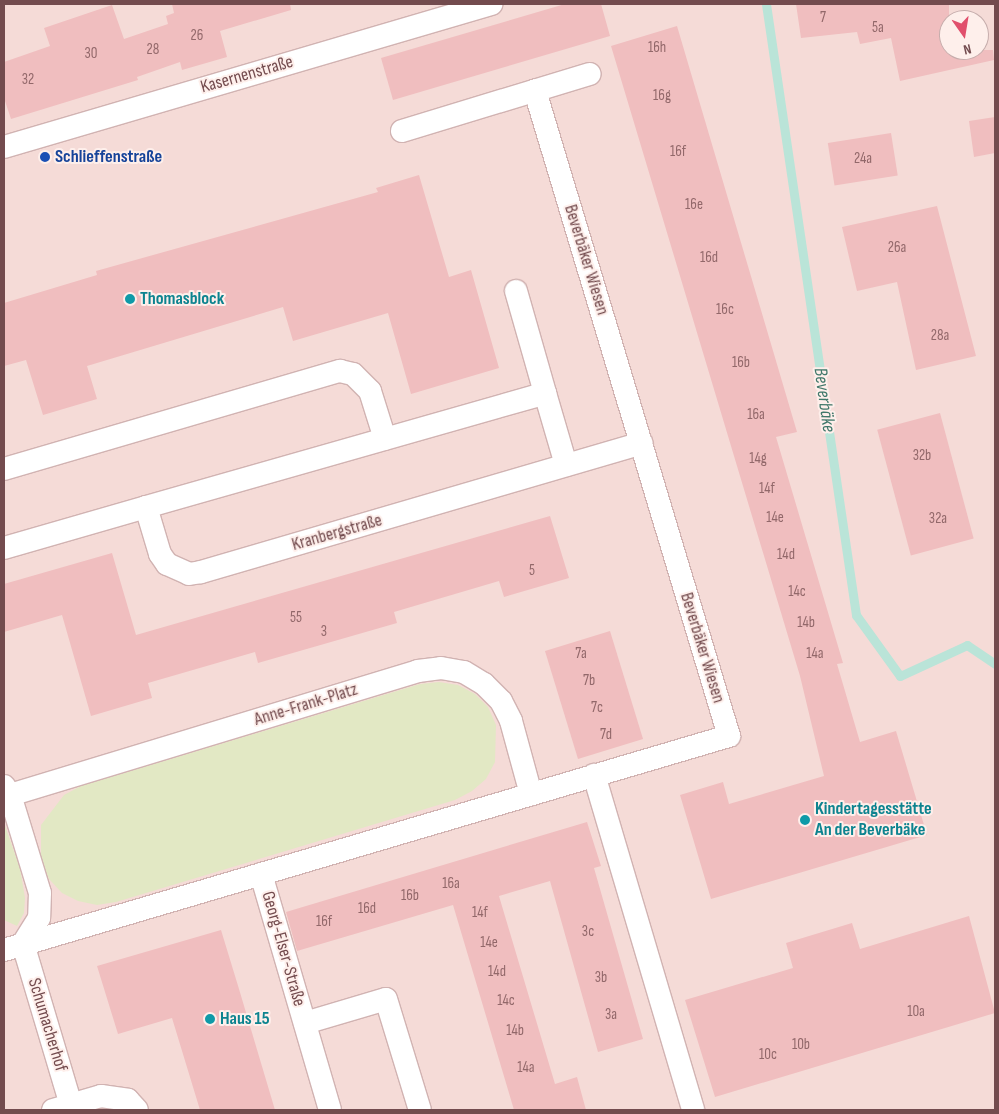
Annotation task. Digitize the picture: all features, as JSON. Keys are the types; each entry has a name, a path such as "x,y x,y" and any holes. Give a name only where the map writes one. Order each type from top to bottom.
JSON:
{"street":[{"name":"Kasernenstraße","path":"4,147 491,4"},
{"path":"402,130 590,74"},
{"name":"Beverbäker Wiesen","path":"535,91 729,736 594,775"},
{"path":"516,291 566,465"},
{"path":"4,469 340,371 352,374 370,390 385,439"},
{"path":"4,548 545,393"},
{"name":"Kranbergstraße","path":"146,507 160,554 167,564 189,574 641,443"},
{"name":"Anne-Frank-Platz","path":"7,791 418,671 441,668 464,672 484,684 501,700 511,721 531,794"},
{"path":"10,943 260,874 594,775 694,1110"},
{"path":"7,791 40,893 39,918 10,943"},
{"name":"Georg-Elser-Straße","path":"260,874 330,1110"},
{"name":"Schumacherhof","path":"10,943 62,1108 101,1096 128,1100 138,1110"},
{"name":"Georg-Elser-Straße","path":"305,1023 386,999 420,1110"}],"shaded area":[{"path":"4,4 995,4 995,1110 4,1110"}],"green space":[{"path":"439,682 458,685 475,694 488,707 496,725 495,762 486,779 472,791 455,800 116,902 97,905 78,901 62,893 49,879 41,861 41,825 64,795 81,786 420,684"},
{"path":"4,823 20,868 25,898 24,913 17,926 4,920"}],"building":[{"path":"172,4 290,4 291,10 220,31 227,57 182,70 180,62 137,77 138,80 11,119 4,98 4,62 50,46 44,28 112,5 124,39 168,24 166,16 174,13"},
{"path":"565,4 601,4 610,36 393,100 381,58"},
{"path":"796,4 949,4 949,10 939,10 939,60 989,60 989,50 993,50 994,60 900,81 891,38 860,44 857,32 801,38"},
{"path":"677,26 797,432 776,437 843,663 837,664 860,742 896,731 927,835 711,899 680,795 723,782 729,804 824,776 800,676 611,46"},
{"path":"995,117 995,153 974,157 969,121"},
{"path":"891,133 898,175 835,185 828,143"},
{"name":"Thomasblock","path":"419,175 449,277 471,270 499,368 411,394 388,313 293,341 283,307 87,366 97,399 43,415 26,360 4,366 4,303 97,275 96,271 378,192 376,188"},
{"path":"937,206 976,356 916,370 897,282 857,291 842,227"},
{"path":"940,413 974,539 911,555 877,430"},
{"path":"550,516 569,578 504,597 499,581 394,612 397,623 258,663 255,652 148,683 152,698 91,716 62,615 4,632 4,584 112,553 136,635"},
{"path":"610,631 643,739 578,759 545,651"},
{"path":"587,822 601,866 594,868 643,1039 598,1052 550,881 499,896 555,1084 577,1077 586,1110 514,1110 453,905 297,951 286,912"},
{"path":"969,916 995,1013 715,1097 685,1000 793,968 786,943 852,923 860,949"},
{"name":"Haus 15","path":"221,930 275,1110 200,1110 172,1018 118,1034 97,966"}],"waterway":[{"name":"Beverbäke","path":"766,4 856,615 900,676 967,645 995,664"}],"place":[{"name":"Schlieffenstraße","path":"45,157"},
{"name":"Thomasblock","path":"130,299"},
{"name":"Kindertagesstätte An der Beverbäke","path":"805,820"},
{"name":"Haus 15","path":"210,1019"}]}
